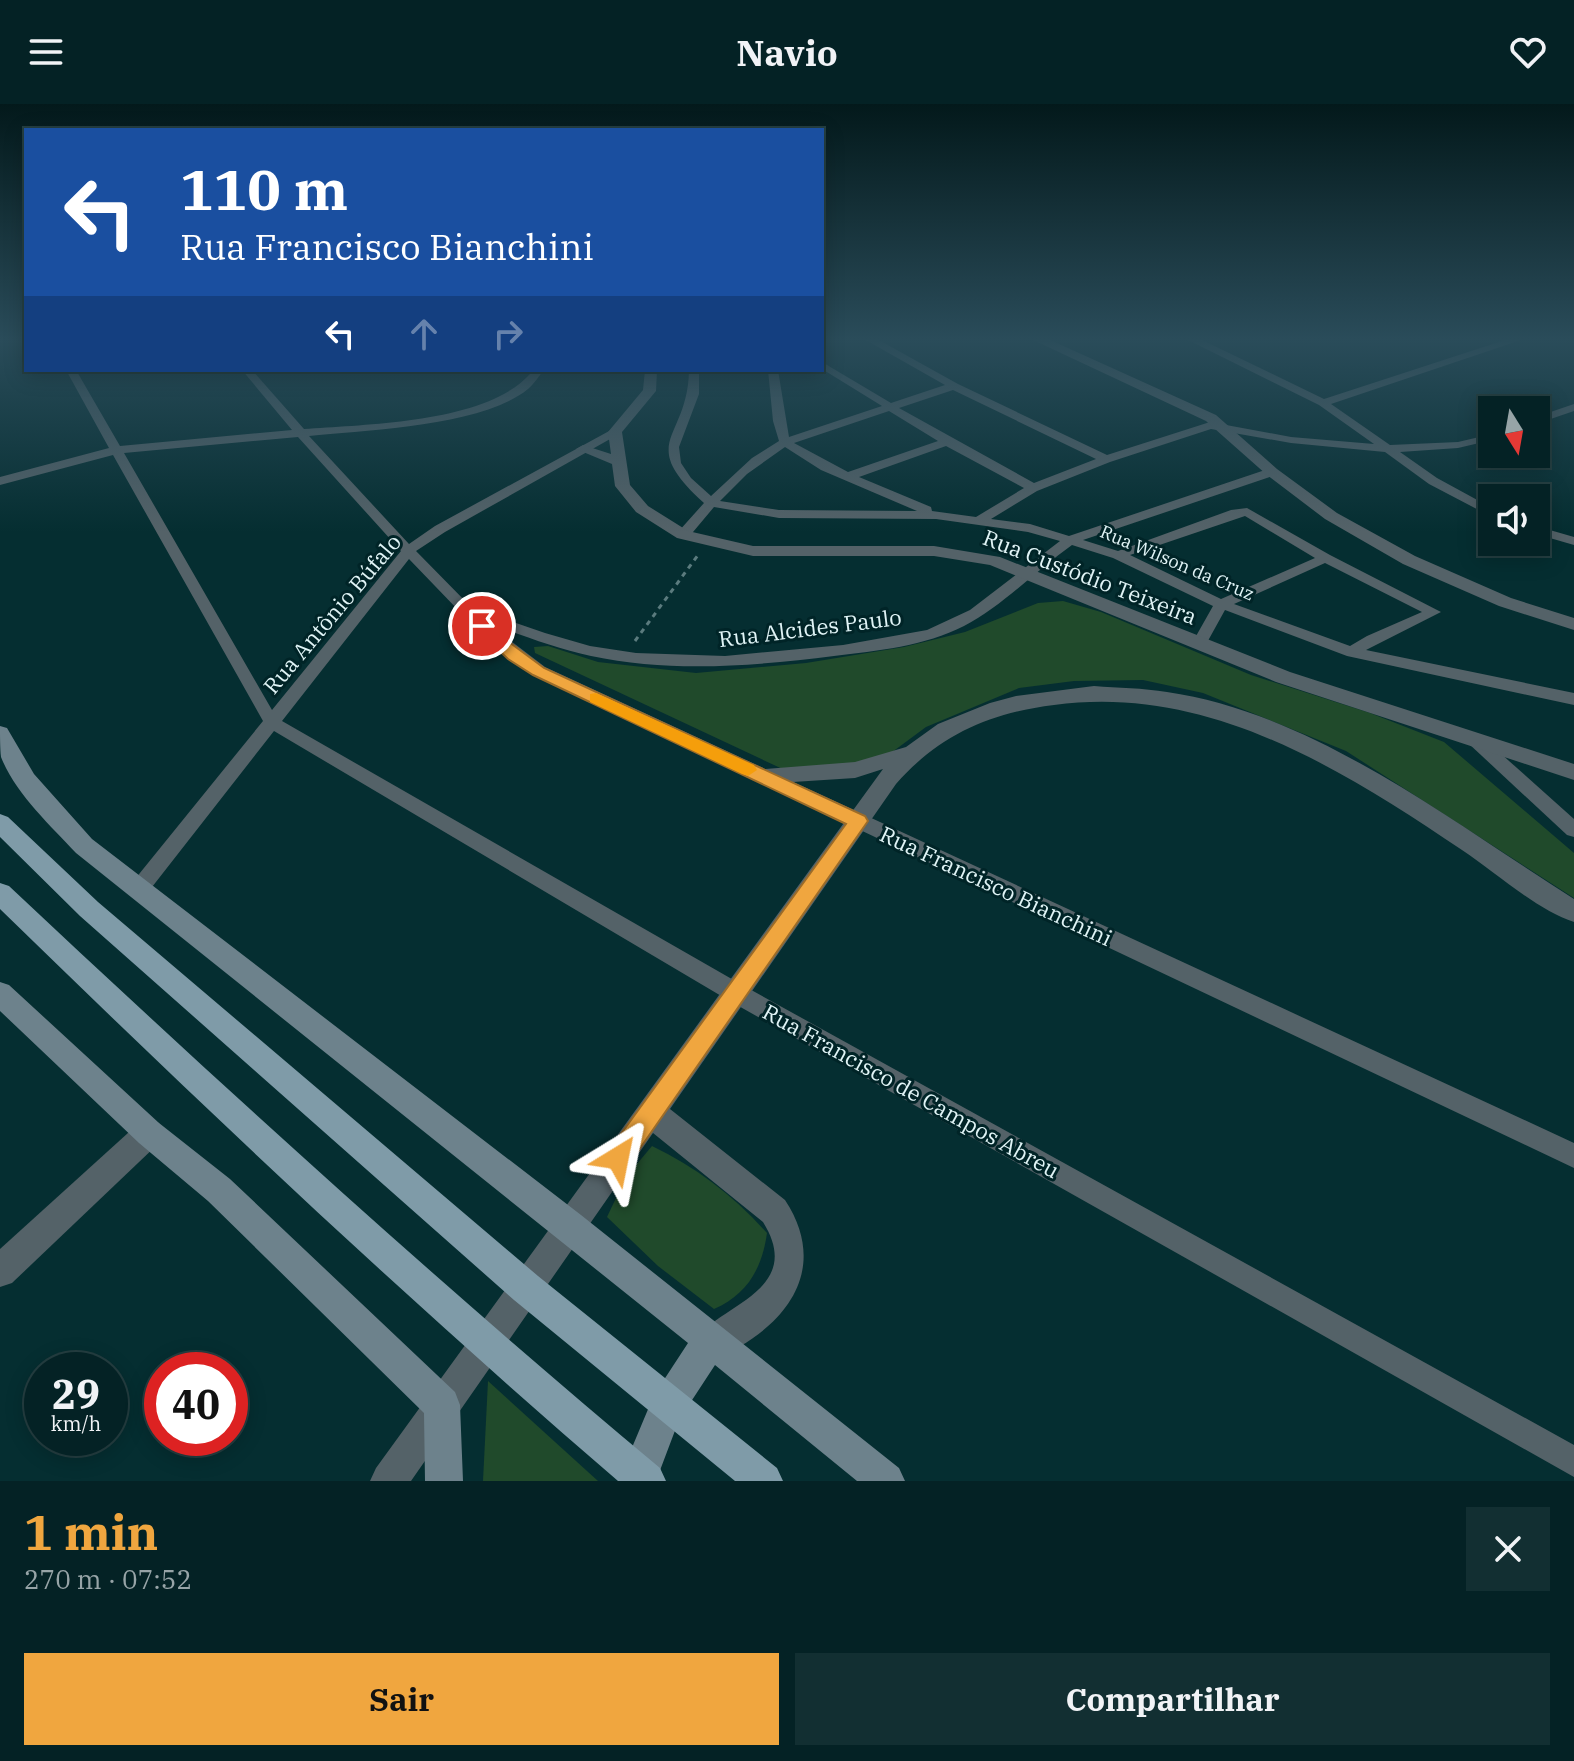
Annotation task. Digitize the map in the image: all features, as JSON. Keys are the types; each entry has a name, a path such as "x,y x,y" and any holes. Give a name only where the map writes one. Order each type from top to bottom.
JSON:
{"main road":[{"path":"0,733 11,759 41,802 84,846 570,1226 886,1481"},
{"path":"0,823 89,909 526,1288 764,1481"},
{"path":"0,893 200,1085 486,1345 641,1479 667,1401 688,1367 712,1343"},
{"path":"0,994 149,1133 263,1230 442,1405 444,1481"}],"street":[{"name":"Rua Francisco de Campos Abreu","path":"90,403 271,721 293,737 736,993 1574,1462"},
{"name":"Rua Francisco Bianchini","path":"275,403 408,551 513,656 539,671 1574,1156"},
{"path":"0,481 116,450 422,422 464,414 490,403"},
{"path":"615,432 639,403"},
{"path":"690,403 673,447 675,463 686,480 711,503"},
{"path":"777,403 785,442 847,477 936,515"},
{"path":"885,403 947,442 1033,488"},
{"path":"683,535 762,454 785,442 902,403"},
{"path":"990,403 1106,459"},
{"path":"1174,403 1222,426 1291,440 1387,449 1458,445 1478,440"},
{"path":"1323,403 1433,481 1478,505"},
{"path":"1550,416 1574,407"},
{"path":"981,519 1033,488 1106,459 1195,430 1222,426"},
{"path":"1222,426 1272,472 1331,516 1409,560 1505,602 1574,624"},
{"name":"Rua Antônio Búfalo","path":"138,890 408,551 440,529 615,432"},
{"name":"Rua Custódio Teixeira","path":"615,432 617,461 628,493 652,517 683,535 707,543 783,553 934,551 994,561 1283,677 1574,772"},
{"path":"847,477 947,442"},
{"path":"583,449 617,461"},
{"name":"Rua Alcides Paulo","path":"463,608 568,644 624,656 738,662 907,639 959,622 996,600 1072,539 1272,472"},
{"name":"Rua Wilson da Cruz","path":"711,503 796,515 936,515 981,519 1072,539 1118,555 1221,604 1352,652 1574,699"},
{"path":"1118,555 1242,512 1325,558 1434,612 1372,639 1352,652"},
{"path":"1556,537 1574,528"},
{"path":"1550,535 1574,541"},
{"path":"1199,645 1221,604 1325,558"},
{"path":"389,1481 858,821 908,753 933,734 980,712 1043,696 1093,692 1147,694 1193,702 1291,738 1333,759 1405,800 1574,912"},
{"path":"1474,739 1574,830"},
{"path":"762,776 855,770 908,753"},
{"path":"651,1113 774,1211 783,1223 789,1240 788,1263 772,1299 763,1310 712,1343"},
{"path":"0,1271 149,1133"}],"path":[{"path":"624,656 707,543"}],"green space":[{"path":"1063,601 1101,612 1251,675 1370,713 1444,742 1574,853 1574,898 1346,751 1203,693 1143,680 1074,681 1019,688 926,727 872,767 791,773 535,653 534,647 548,646 598,662 696,673 806,663 904,647 965,632 1038,603"},
{"path":"652,1146 714,1184 767,1233 761,1258 751,1278 736,1296 714,1309 658,1266 607,1217 626,1177"},
{"path":"488,1381 598,1481 483,1481"}],"slow traffic":[{"path":"596,698 748,770"}],"route":[{"path":"482,626 513,656 539,671 858,821 618,1158"}]}
